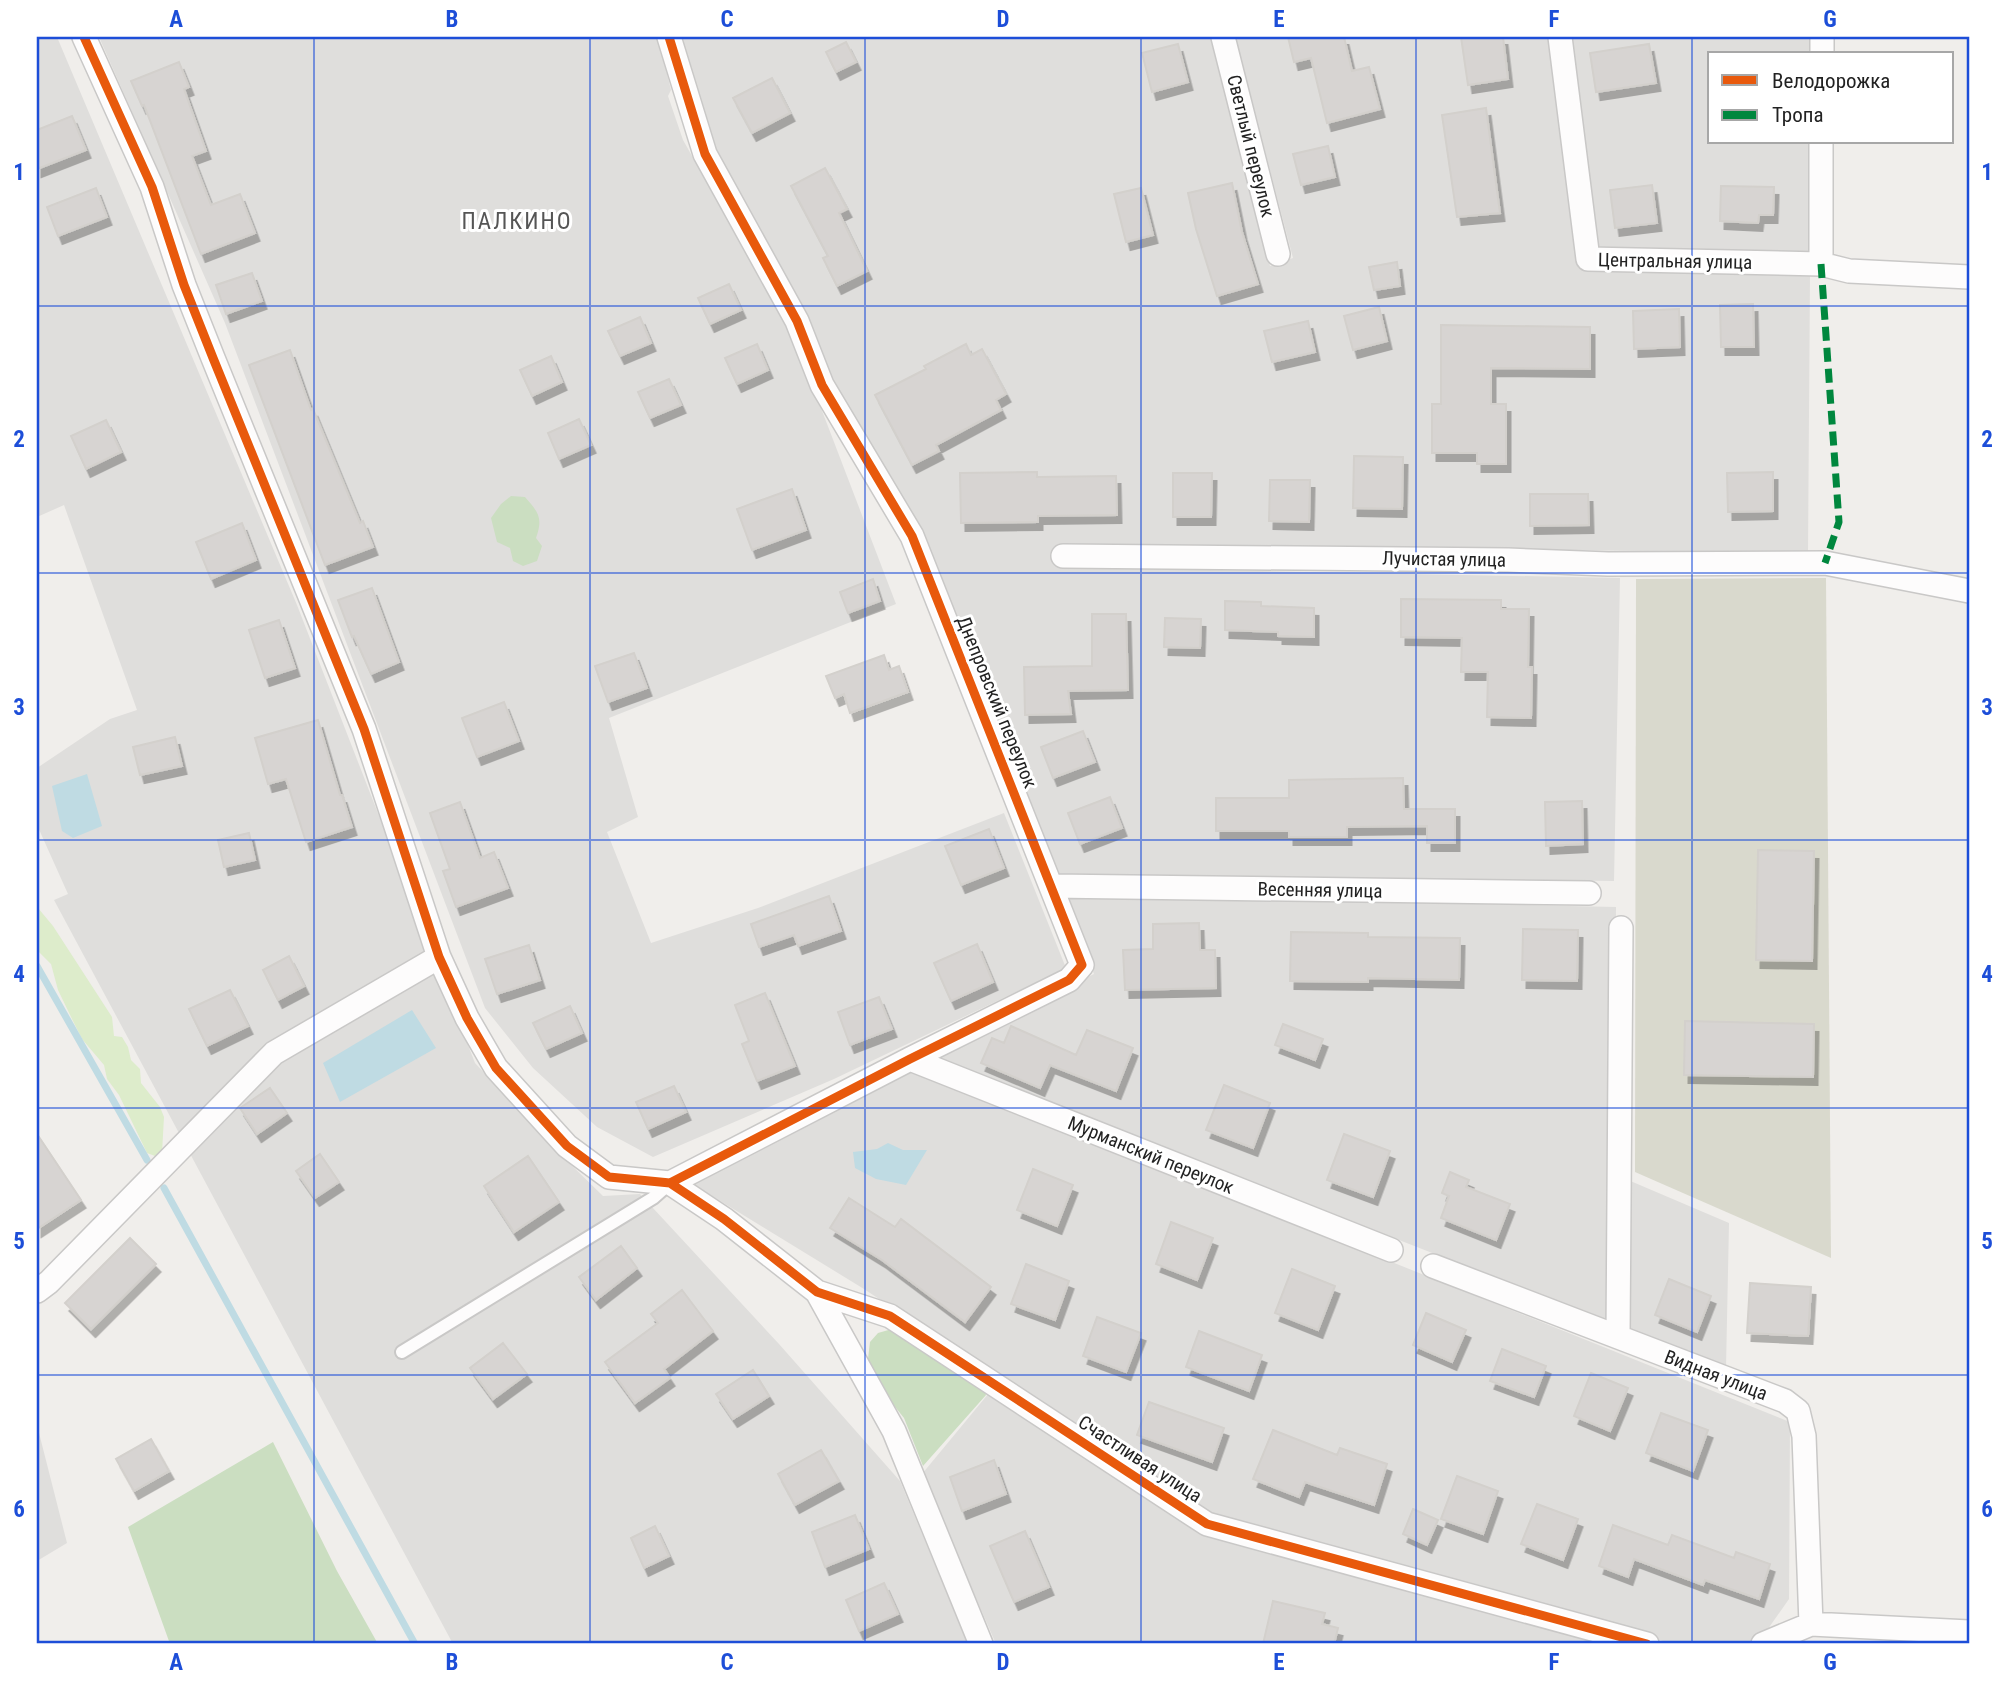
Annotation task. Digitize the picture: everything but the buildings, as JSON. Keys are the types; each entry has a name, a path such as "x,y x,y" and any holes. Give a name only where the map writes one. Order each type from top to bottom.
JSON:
{"street":[{"path":"84,37 152,187 184,285 364,729 439,957 467,1018 496,1068 567,1146 609,1177 670,1183"},
{"name":"Днепровский переулок","path":"669,37 705,154 797,321 822,385 912,536 1082,965 1069,980 670,1183"},
{"name":"Светлый переулок","path":"1223,37 1278,254"},
{"name":"Центральная улица","path":"1560,37 1588,259 1821,264"},
{"path":"1822,144 1821,264 1849,271 1969,277"},
{"name":"Лучистая улица","path":"1063,556 1508,560 1608,564 1825,563 1969,591"},
{"name":"Весенняя улица","path":"1051,886 1589,893"},
{"path":"1618,1337 1621,928"},
{"path":"37,1291 274,1052 439,957"},
{"name":"Мурманский переулок","path":"910,1059 1391,1251"},
{"name":"Счастливая улица","path":"670,1183 724,1219 817,1292 890,1316 1207,1524 1647,1644"},
{"name":"Видная улица","path":"1433,1266 1784,1401 1798,1411 1804,1436 1798,1633"},
{"path":"817,1292 894,1431 981,1644"},
{"path":"1763,1644 1798,1633 1969,1632"}],"lane":[{"path":"402,1352 653,1198 670,1183"}],"shaded area":[{"path":"37,37 57,37 297,605 475,1063 603,1196 640,1194 779,1344 900,1481 968,1644 453,1644 54,900 68,894 37,825 37,768 110,719 137,710 64,505 37,517"},
{"path":"99,37 658,37 671,90 668,96 683,140 793,335 896,604 609,718 638,817 607,832 651,943 758,908 1004,813 1066,968 834,1079 653,1157 597,1127 533,1068 485,1008 225,323"},
{"path":"679,37 1210,37 1270,266 1293,258 1235,37 1549,37 1578,268 1810,275 1808,553 1061,544 1060,567 1620,578 1614,881 1055,874 832,383 711,144"},
{"path":"1569,37 1810,37 1810,52 1708,52 1708,144 1810,144 1810,255 1594,252"},
{"path":"1826,578 1831,1258 1635,1172 1636,579"},
{"path":"1062,895 1616,907 1614,1174 1729,1223 1726,1368 929,1056 1094,974"},
{"path":"909,1068 1790,1422 1789,1599 1763,1636 1744,1644 1674,1644 1210,1518 864,1289 691,1183"},
{"path":"989,1393 1204,1532 1611,1644 996,1644 922,1474"},
{"path":"37,1425 67,1543 37,1561"}],"green space":[{"path":"511,496 525,497 539,520 536,538 542,546 537,561 523,566 513,561 510,548 497,542 491,518"},
{"path":"37,888 38,908 53,926 112,1017 114,1036 122,1037 131,1060 140,1069 141,1083 160,1107 164,1117 162,1153 155,1156 147,1153 119,1095 107,1079 104,1065 82,1039 58,990 51,964 37,950"},
{"path":"892,1329 982,1383 986,1395 923,1466 904,1418 872,1378 868,1359 870,1342 878,1333"},
{"path":"273,1442 337,1571 378,1644 170,1644 128,1527"}],"water":[{"path":"87,774 102,826 73,838 62,831 52,786"},
{"path":"412,1010 436,1048 340,1102 323,1063"},
{"path":"888,1143 903,1150 927,1150 906,1185 876,1179 855,1168 853,1152 877,1149"}],"waterway":[{"path":"37,966 147,1160"},
{"path":"164,1188 415,1644"}],"marked path":[{"path":"1821,264 1839,522 1825,563"}],"cycle path":[{"path":"84,37 152,187 184,285 364,729 439,957 467,1018 496,1068 567,1146 609,1177 670,1183 724,1219 817,1292 890,1316 1207,1524 1647,1644"},
{"path":"669,37 705,154 797,321 822,385 912,536 1082,965 1069,980 670,1183"}],"district":[{"name":"ПАЛКИНО","path":"517,221"}]}
